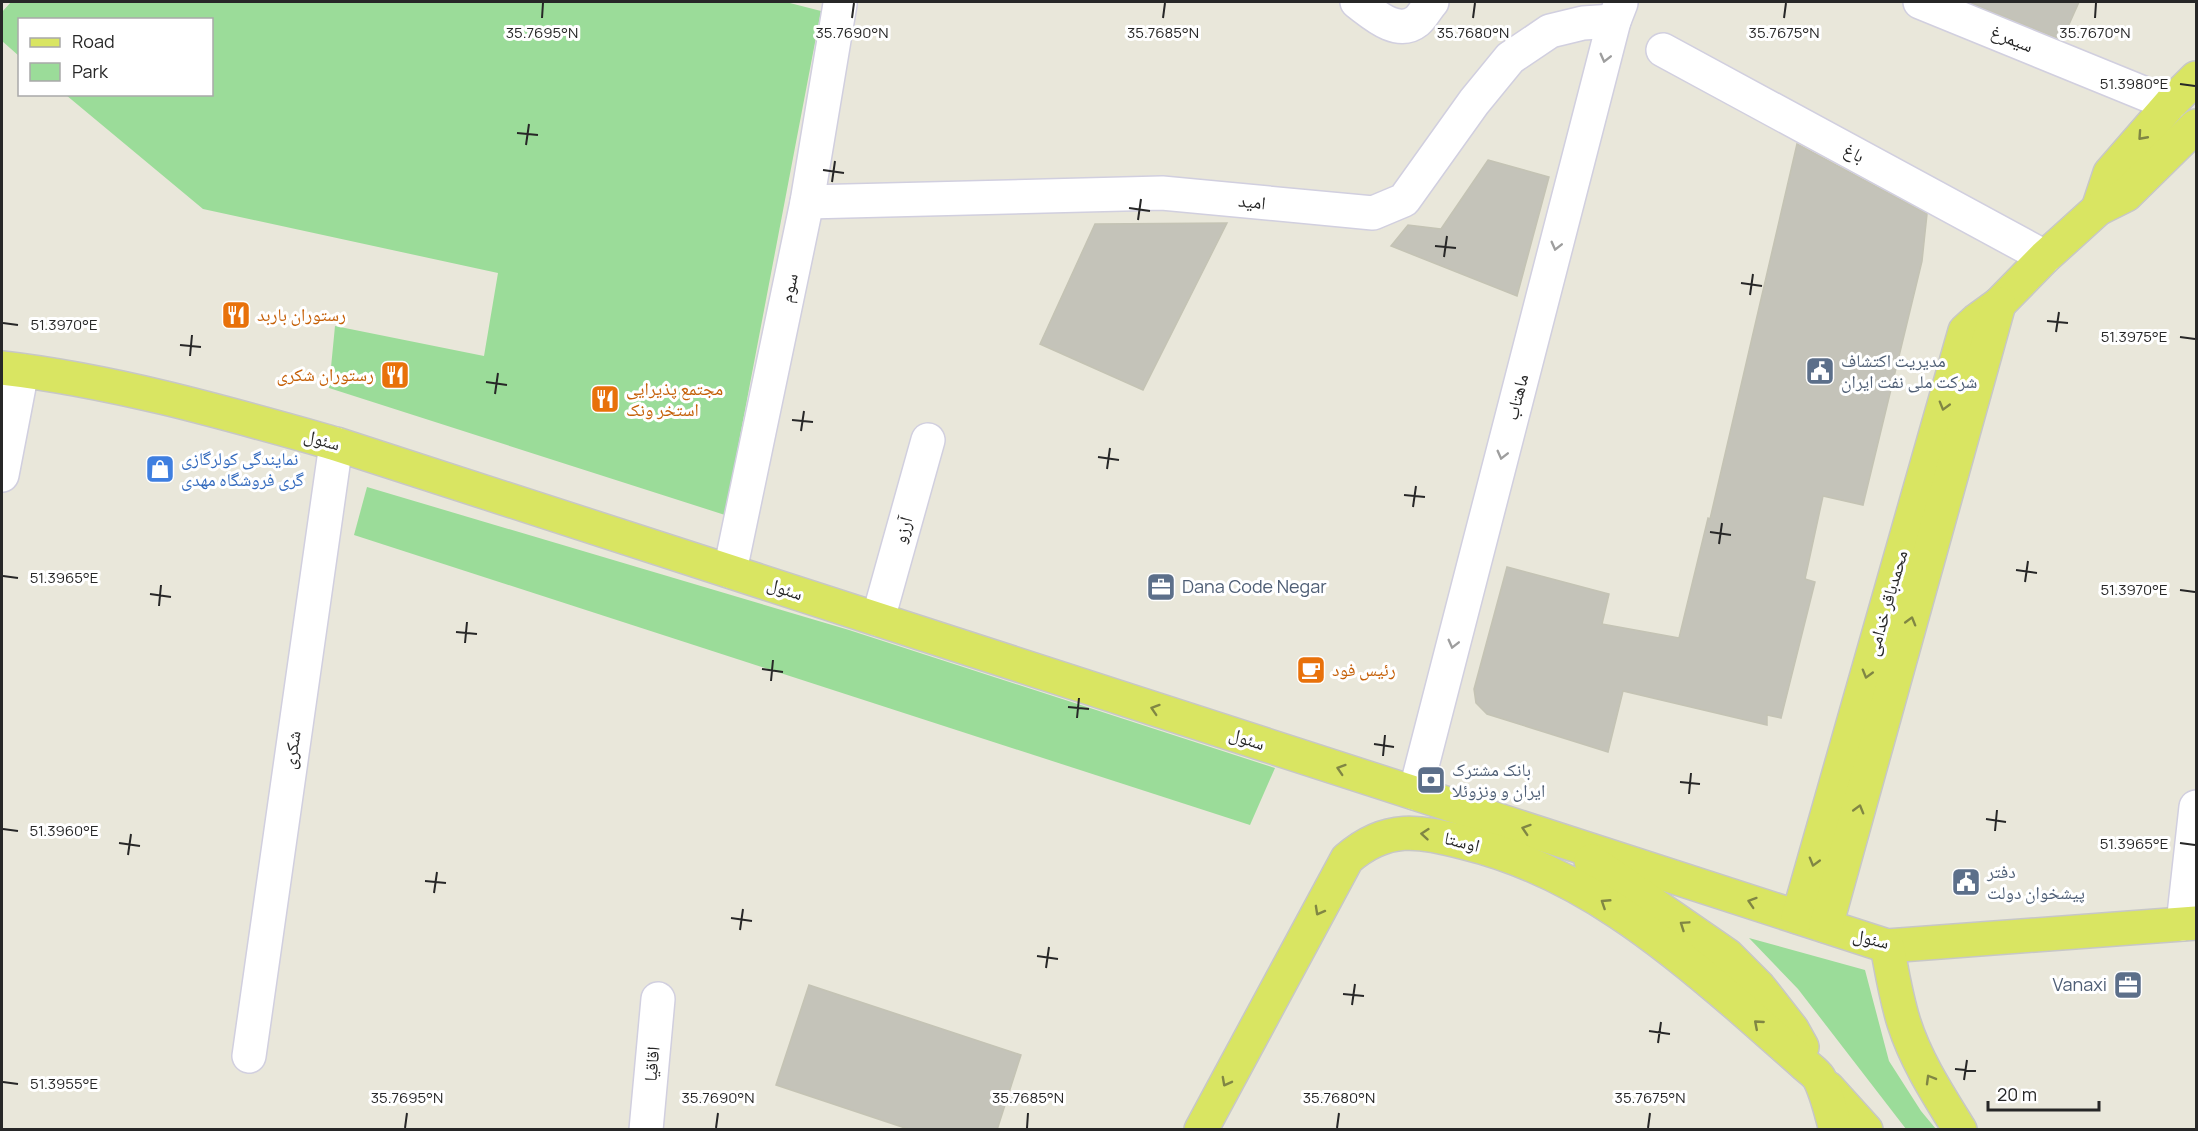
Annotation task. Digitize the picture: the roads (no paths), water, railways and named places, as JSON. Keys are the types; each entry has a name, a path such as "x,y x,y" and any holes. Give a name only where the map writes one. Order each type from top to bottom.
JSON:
{"main road":[{"name":"محمدباقر خدامی","path":"2098,209 2110,172 2196,78"},
{"name":"محمدباقر خدامی","path":"1812,922 1999,304 2045,257 2098,209 2126,195 2196,126"},
{"name":"سئول","path":"12,370 96,383 222,411 336,444 1887,946 2190,923"},
{"name":"اوستا","path":"1201,1130 1347,860 1360,848 1394,834 1426,833 1484,847 1558,876 1600,900 1674,952 1818,1076"},
{"name":"سئول","path":"1560,840 1727,955 1760,987 1792,1029 1818,1076 1866,1130"},
{"path":"1887,946 1904,1025 1916,1055 1960,1130"},
{"path":"1818,1076 1836,1130"}],"street":[{"path":"1357,2 1383,21 1394,25 1405,25 1416,21 1432,2"},
{"name":"سیمرغ","path":"1920,2 2170,104"},
{"name":"سوم","path":"730,571 807,202 840,4"},
{"name":"امید","path":"807,202 1162,193 1373,213 1404,200 1474,102 1510,58 1550,31 1618,11"},
{"name":"ماهتاب","path":"1415,793 1618,11"},
{"name":"باغ","path":"1663,50 2045,257"},
{"path":"2,475 12,370"},
{"name":"آرزو","path":"878,619 928,441"},
{"name":"شکری","path":"249,1056 336,444"},
{"path":"2190,923 2196,807"},
{"name":"اقاقیا","path":"646,1130 658,999"}],"place":[{"name":"رستوران باربد","path":"236,315"},
{"name":"مدیریت اکتشاف شرکت ملی نفت ایران","path":"1820,371"},
{"name":"رستوران شکری","path":"395,375"},
{"name":"مجتمع پذیرایی استخر ونک","path":"605,399"},
{"name":"نمایندگی کولرگازی گری فروشگاه مهدی","path":"160,469"},
{"name":"Dana Code Negar","path":"1161,587"},
{"name":"رئیس فود","path":"1311,670"},
{"name":"بانک مشترک ایران و ونزوئلا","path":"1431,780"},
{"name":"دفتر پیشخوان دولت","path":"1966,882"},
{"name":"Vanaxi","path":"2128,985"}]}
